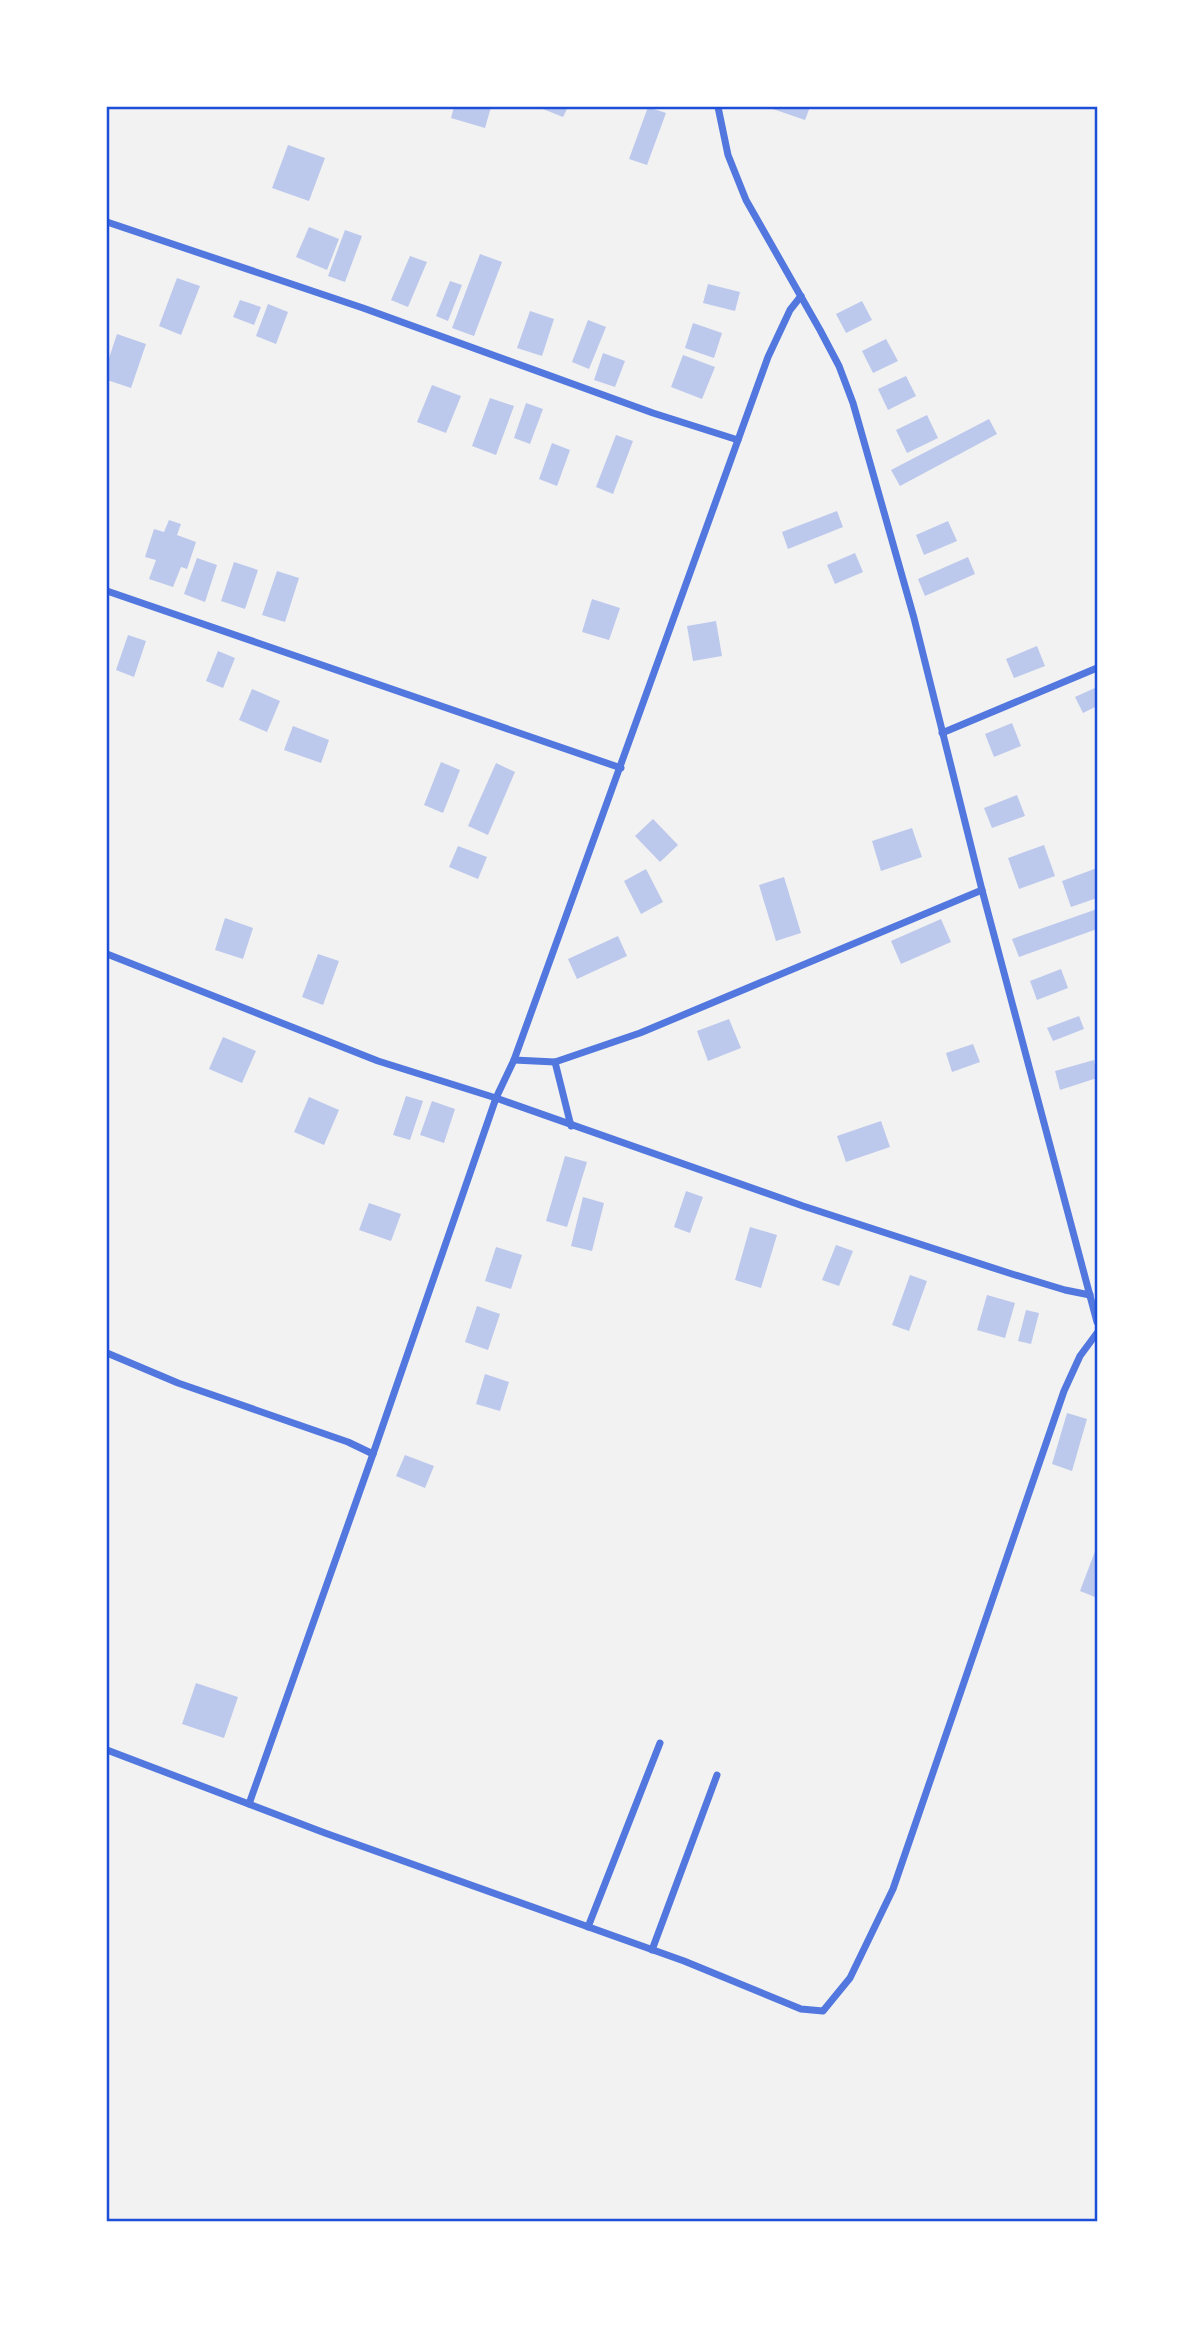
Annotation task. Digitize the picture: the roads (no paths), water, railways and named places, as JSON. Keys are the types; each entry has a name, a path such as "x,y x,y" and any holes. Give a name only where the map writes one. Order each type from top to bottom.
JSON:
{"street":[{"path":"718,107 728,155 746,200 839,366 853,403 914,618 982,890 1097,1322"},
{"path":"107,222 363,307 653,413 738,440"},
{"path":"248,1804 496,1098 514,1060 768,357 790,310 801,296"},
{"path":"107,591 621,768"},
{"path":"942,733 1097,668"},
{"path":"514,1060 555,1062 640,1034 982,890"},
{"path":"107,954 378,1061 496,1098 829,1215 1012,1274 1090,1295"},
{"path":"555,1062 571,1126"},
{"path":"107,1750 248,1804 652,1950 802,2009 823,2011 830,2006 850,1978 893,1889 1064,1391 1080,1356 1097,1333"},
{"path":"107,1353 178,1382 348,1442 373,1454"},
{"path":"588,1927 660,1743"},
{"path":"652,1950 717,1775"}]}
